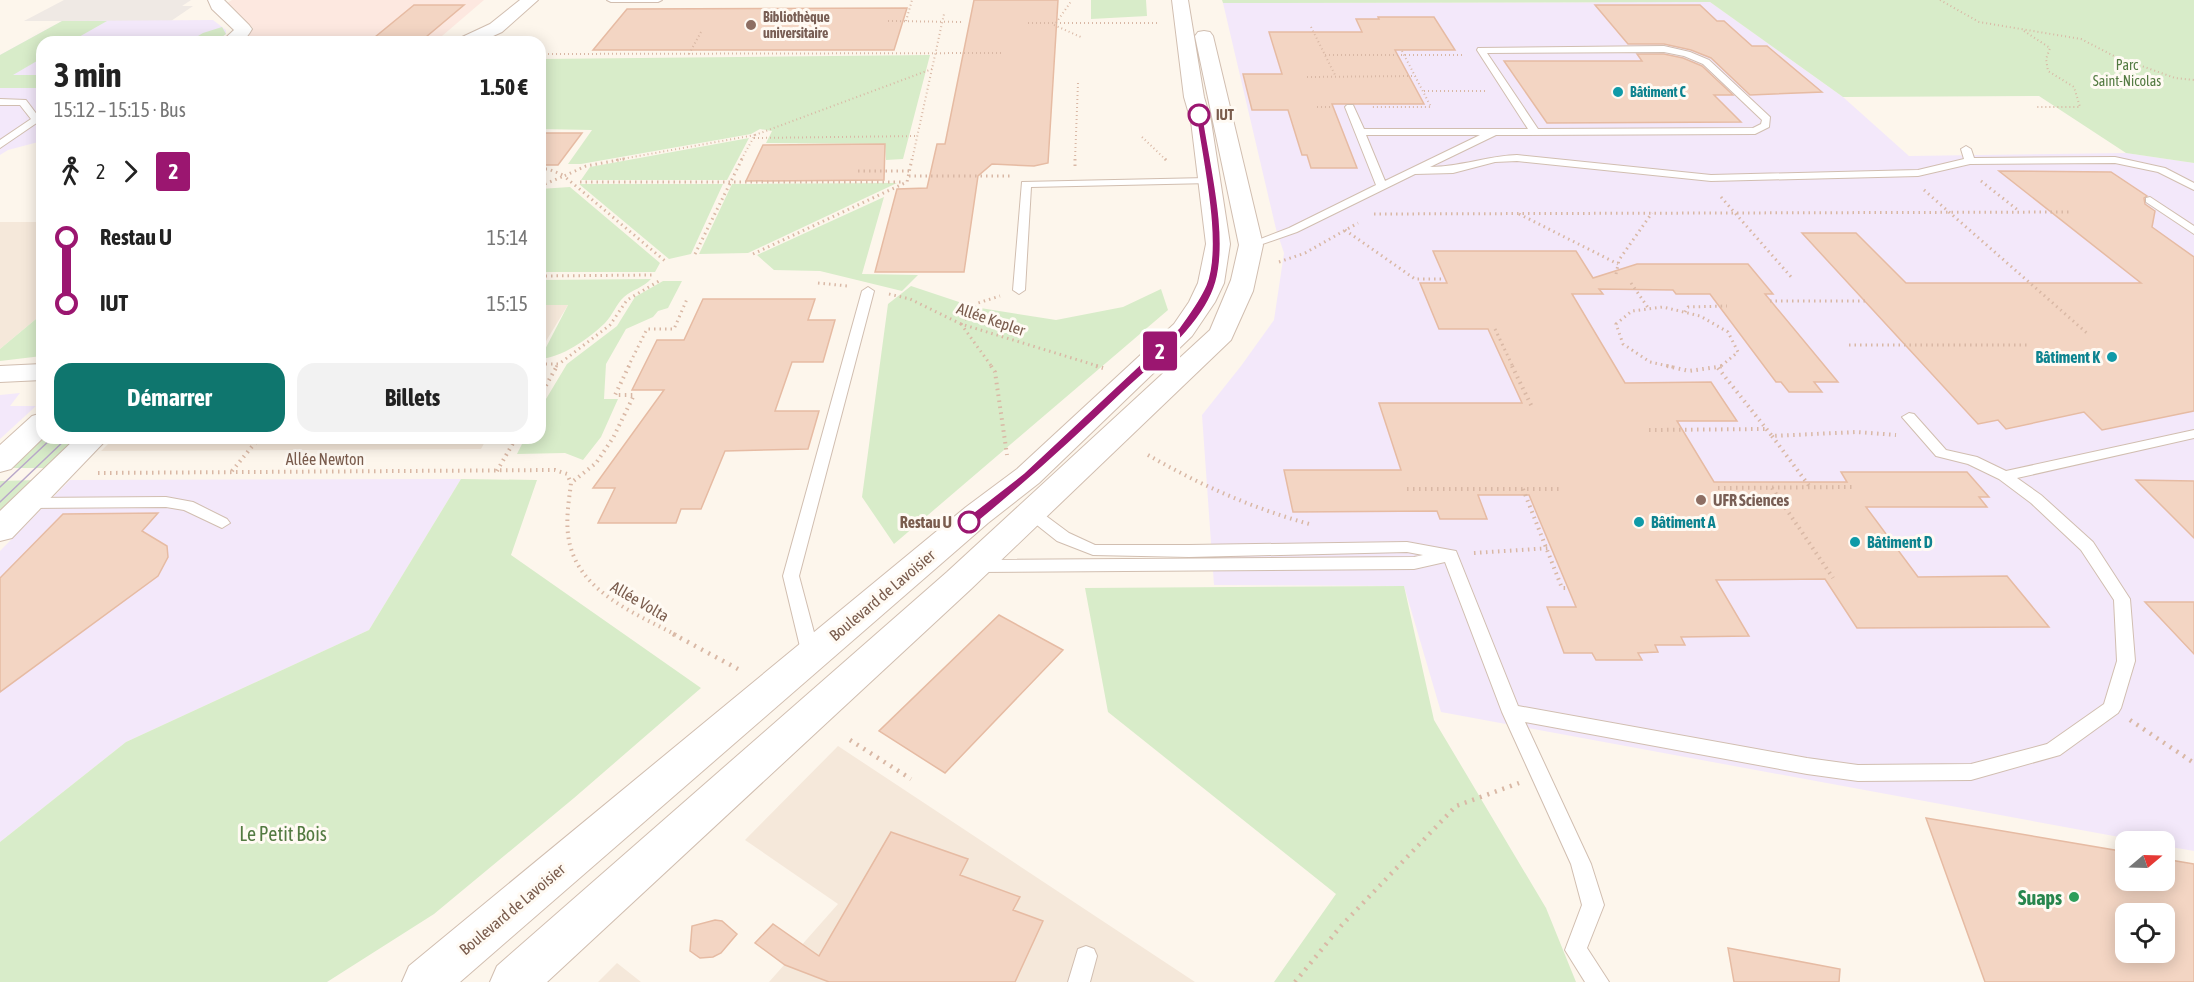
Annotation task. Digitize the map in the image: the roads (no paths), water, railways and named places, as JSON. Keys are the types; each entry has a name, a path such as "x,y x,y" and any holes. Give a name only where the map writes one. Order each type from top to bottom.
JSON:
{"street":[{"path":"216,0 218,5 243,29 239,36"},
{"name":"Boulevard de Lavoisier","path":"425,982 977,515 1028,476 1183,330 1202,302 1211,283 1218,244 1207,182 1201,121 1194,98 1180,0"},
{"path":"513,982 803,719 976,567 1222,334 1249,265 1251,245 1197,0"},
{"path":"479,36 496,28 525,4"},
{"path":"506,36 508,28 525,4"},
{"path":"458,36 474,21"},
{"path":"0,374 36,372"},
{"path":"0,462 36,428"},
{"path":"0,530 87,444"}],"lane":[{"path":"611,0 658,0"},
{"path":"1360,132 1535,132 1755,131 1766,125 1767,119 1706,62 1687,54 1664,49 1481,50 1535,132"},
{"path":"0,102 24,102 36,116"},
{"path":"1350,107 1382,187"},
{"path":"0,145 36,121"},
{"path":"1251,245 1293,230 1495,132"},
{"path":"1966,149 1970,161"},
{"path":"1413,171 1453,170 1495,159 1517,158 1703,177 1778,178 1918,173 1970,161 2115,160 2161,170 2194,188"},
{"path":"1019,290 1026,184 1207,182"},
{"path":"2150,200 2194,231"},
{"path":"811,655 791,576 866,289"},
{"path":"1511,712 1807,766 1869,773 1971,772 2022,759 2053,750 2112,708 2126,661 2122,599 2087,546 2036,499 2004,476 1972,460 1941,453 1909,417"},
{"path":"2004,476 2194,434"},
{"path":"27,503 166,502 188,506 222,523"},
{"path":"1033,513 1063,537 1093,550 1189,551 1407,547 1450,555"},
{"path":"976,567 1087,564 1414,563 1450,555"},
{"path":"1450,555 1511,712 1581,864 1593,905 1576,950 1598,982"},
{"path":"1079,982 1086,956"}],"tram line":[{"path":"0,487 46,444"},
{"path":"0,502 61,444"}],"place":[{"name":"Bibliothèque universitaire","path":"751,25"},
{"name":"Bâtiment C","path":"1618,92"},
{"name":"IUT","path":"1199,115"},
{"name":"Bâtiment K","path":"2112,357"},
{"name":"UFR Sciences","path":"1701,500"},
{"name":"Restau U","path":"969,522"},
{"name":"Bâtiment A","path":"1639,522"},
{"name":"Bâtiment D","path":"1855,542"},
{"name":"Suaps","path":"2074,897"}],"park label":[{"name":"Parc Saint-Nicolas","path":"2127,74"},
{"name":"Le Petit Bois","path":"283,833"}]}
